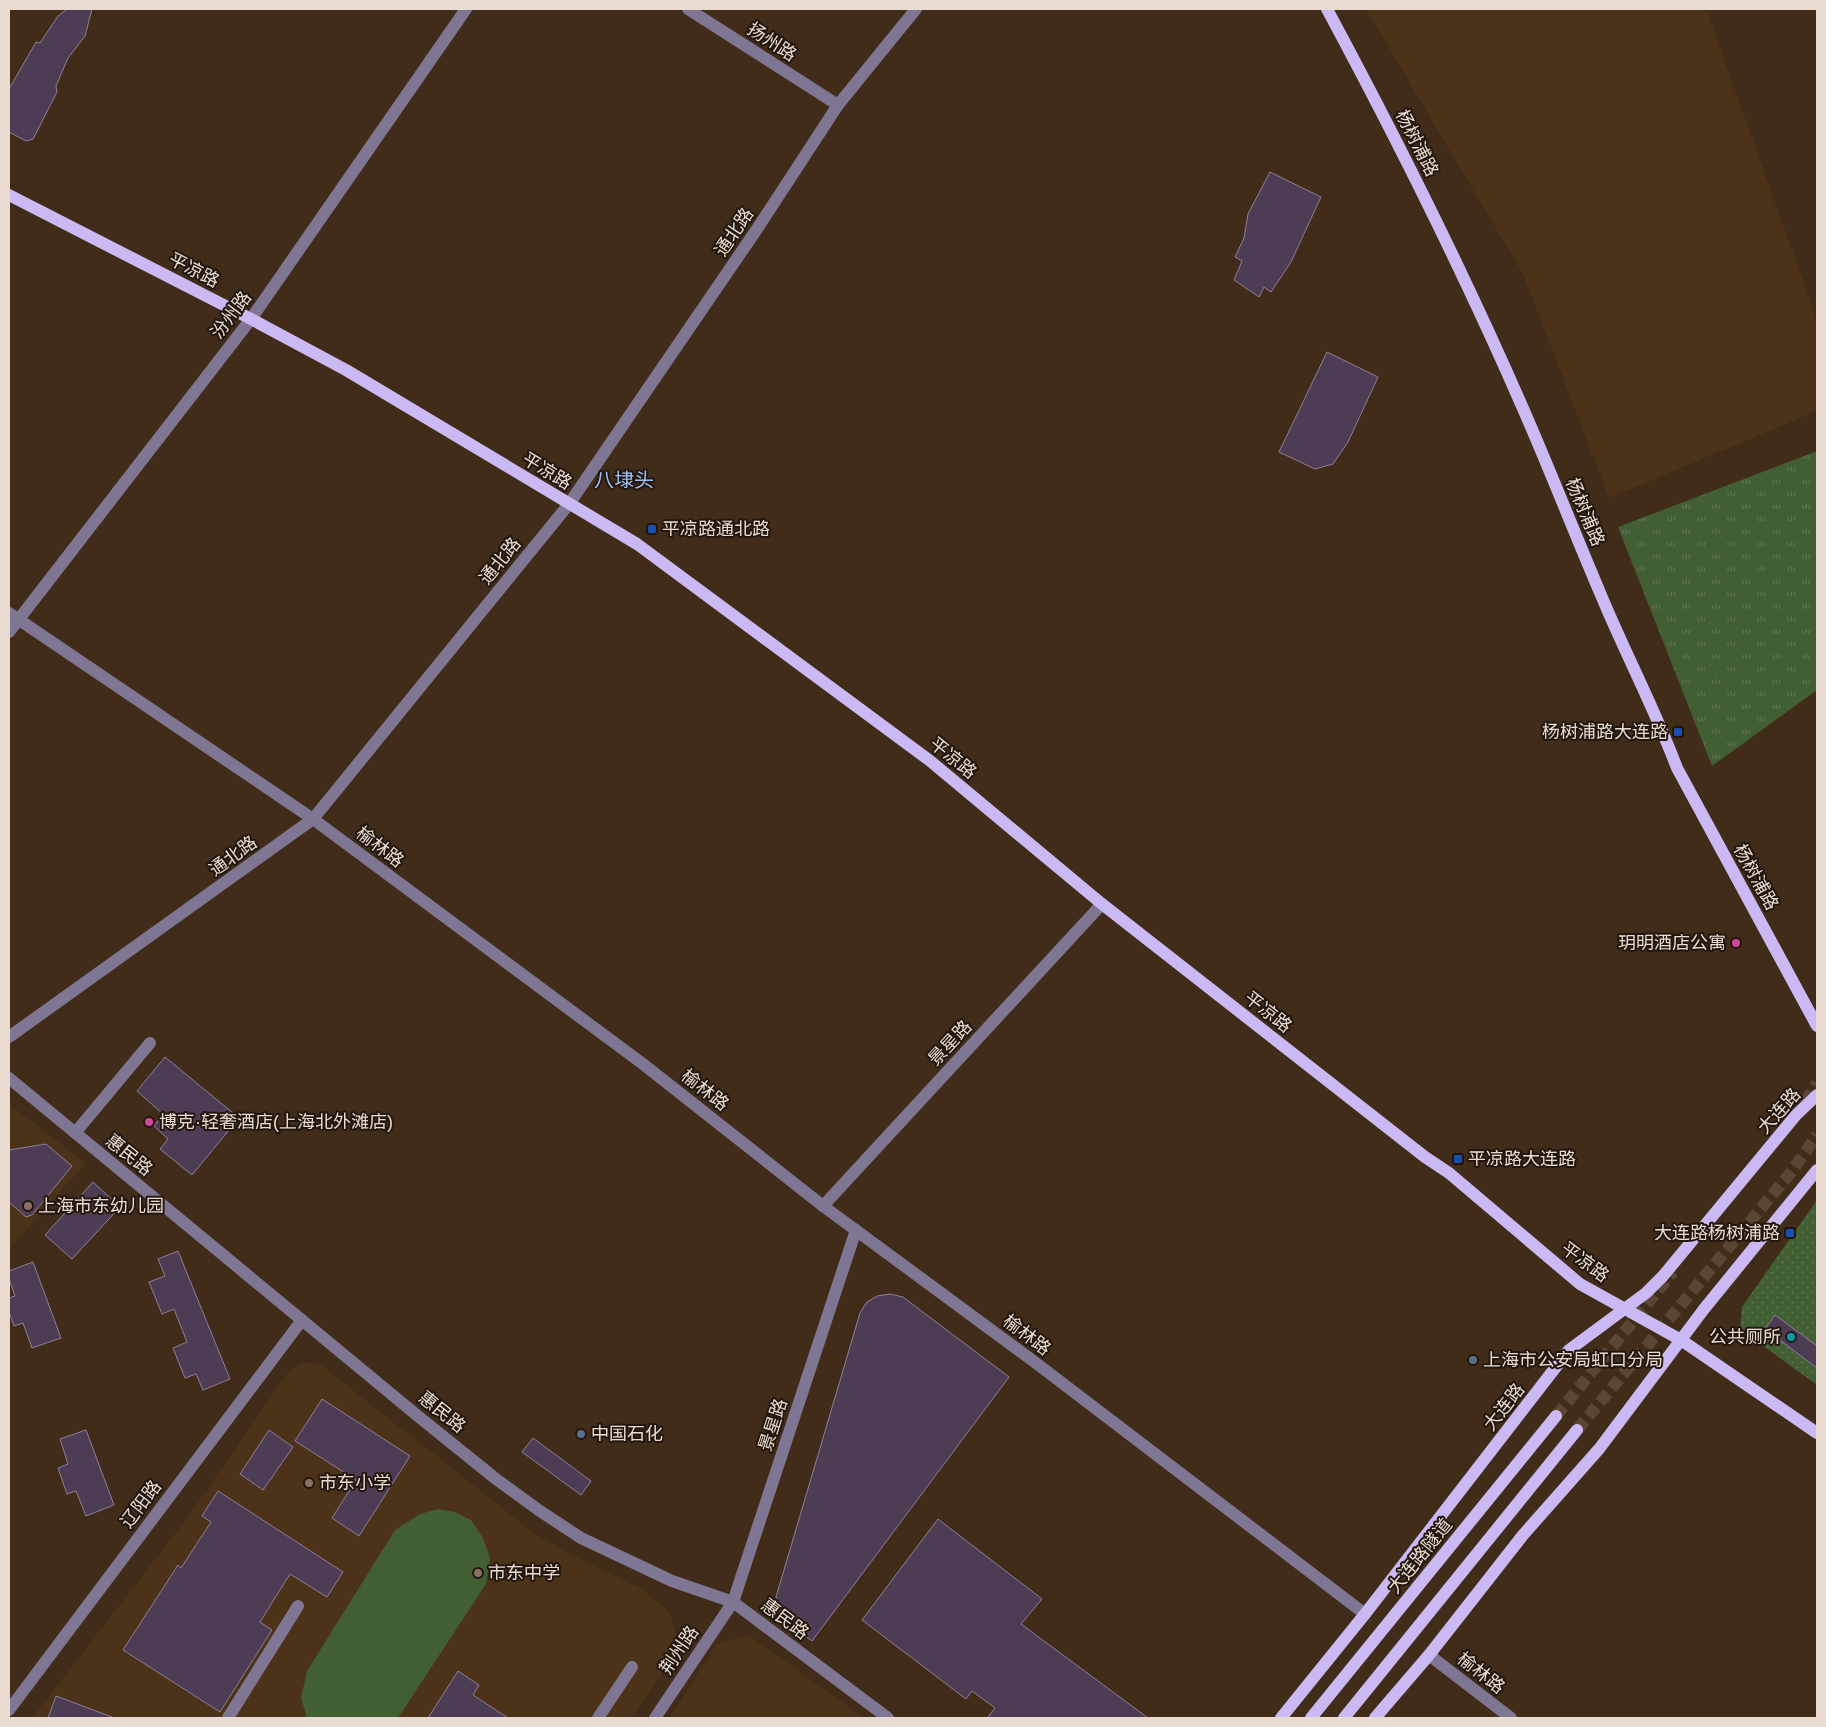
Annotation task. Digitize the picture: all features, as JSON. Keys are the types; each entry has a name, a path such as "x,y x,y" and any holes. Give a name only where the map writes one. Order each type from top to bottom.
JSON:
{"main road":[{"name":"杨树浦路","path":"1327,9 1432,212 1479,311 1525,413 1627,656 1666,739 1677,768 1817,1026"},
{"name":"平凉路","path":"9,195 346,370 637,544 928,760 1102,904 1425,1157 1449,1173 1580,1284 1681,1340 1817,1433"},
{"name":"大连路","path":"1280,1718 1365,1614 1569,1350 1625,1310 1664,1276 1796,1115 1817,1095"},
{"path":"1375,1718 1429,1655 1523,1535 1599,1449 1681,1340 1817,1170"},
{"name":"大连路隧道","path":"1311,1718 1556,1416"},
{"path":"1344,1718 1577,1430"}],"street":[{"name":"汾州路","path":"9,632 14,616 251,319 466,9"},
{"name":"扬州路","path":"688,9 838,105"},
{"name":"通北路","path":"9,1037 313,819 568,504 758,229 838,105 916,9"},
{"name":"榆林路","path":"14,616 313,819 643,1064 823,1206 1040,1366 1365,1614"},
{"name":"景星路","path":"823,1206 1102,904"},
{"path":"75,1133 150,1043"},
{"name":"惠民路","path":"9,1078 496,1479 581,1538 672,1581 733,1602 888,1718"},
{"name":"景星路","path":"733,1602 856,1230"},
{"name":"辽阳路","path":"9,1710 302,1320"},
{"name":"荆州路","path":"655,1718 733,1602"},
{"path":"228,1718 298,1606"},
{"name":"榆林路","path":"1429,1655 1511,1718"},
{"path":"598,1718 632,1667"}],"shaded area":[{"path":"1366,9 1706,9 1817,320 1817,411 1609,498 1523,274"},
{"name":"上海市东幼儿园","path":"9,1104 86,1163 9,1249"},
{"name":"市东中学","path":"307,1362 321,1365 534,1533 574,1556 642,1589 669,1611 680,1647 632,1718 32,1718 188,1517 290,1369"},
{"path":"749,1635 864,1718 669,1718 717,1644"}],"green space":[{"path":"1817,451 1817,690 1712,766 1618,527"},
{"path":"1817,1200 1817,1385 1740,1329 1742,1307"},
{"path":"438,1509 455,1512 471,1520 483,1538 490,1558 486,1584 398,1718 307,1718 301,1698 307,1671 395,1530 420,1514"}],"building":[{"path":"67,9 92,9 85,36 68,58 56,86 57,92 33,139 26,141 9,132 9,89 36,42 40,43 58,16"},
{"path":"1270,172 1321,197 1291,262 1271,292 1264,287 1259,297 1234,280 1242,261 1235,257 1244,238 1248,214"},
{"path":"1327,352 1378,377 1348,442 1333,464 1315,469 1279,452"},
{"path":"165,1057 239,1118 192,1175 160,1149 168,1139 154,1126 163,1114 137,1091"},
{"path":"46,1144 72,1166 32,1215 26,1217 9,1202 9,1150"},
{"path":"93,1182 120,1207 72,1259 45,1235"},
{"path":"178,1251 230,1379 203,1390 196,1374 185,1378 173,1348 187,1342 174,1309 162,1314 149,1282 165,1276 158,1259"},
{"path":"33,1262 61,1338 32,1348 23,1323 14,1326 9,1312 9,1298 15,1296 9,1279 9,1271"},
{"path":"890,1294 903,1297 1009,1377 812,1641 787,1622 779,1609 776,1597 860,1313 867,1302 877,1296"},
{"name":"公共厕所","path":"1775,1315 1817,1346 1817,1368 1765,1329"},
{"path":"322,1399 410,1456 359,1536 332,1518 356,1480 295,1441"},
{"path":"86,1430 114,1505 86,1516 76,1491 67,1494 58,1468 68,1464 60,1439"},
{"path":"269,1430 293,1447 263,1490 240,1474"},
{"path":"533,1438 591,1481 581,1495 522,1452"},
{"path":"218,1491 343,1572 327,1597 290,1574 260,1622 272,1630 220,1712 123,1650 178,1565 181,1568 211,1522 202,1516"},
{"path":"938,1519 1042,1599 1021,1624 1148,1718 987,1718 995,1708 972,1691 966,1699 862,1620"},
{"path":"458,1671 479,1685 473,1695 508,1718 428,1718"},
{"path":"56,1696 112,1717 48,1718"}],"tunnel":[{"path":"1805,1102 1817,1083"},
{"path":"1577,1430 1792,1171 1817,1135"},
{"path":"1556,1416 1673,1272"}],"place":[{"name":"平凉路通北路","path":"652,529"},
{"name":"杨树浦路大连路","path":"1678,732"},
{"name":"玥明酒店公寓","path":"1736,943"},
{"name":"博克·轻奢酒店(上海北外滩店)","path":"149,1122"},
{"name":"平凉路大连路","path":"1458,1159"},
{"name":"上海市东幼儿园","path":"28,1206"},
{"name":"大连路杨树浦路","path":"1790,1233"},
{"name":"公共厕所","path":"1791,1337"},
{"name":"上海市公安局虹口分局","path":"1473,1360"},
{"name":"中国石化","path":"581,1434"},
{"name":"市东小学","path":"309,1483"},
{"name":"市东中学","path":"478,1573"}],"district":[{"name":"八埭头","path":"624,480"}]}
